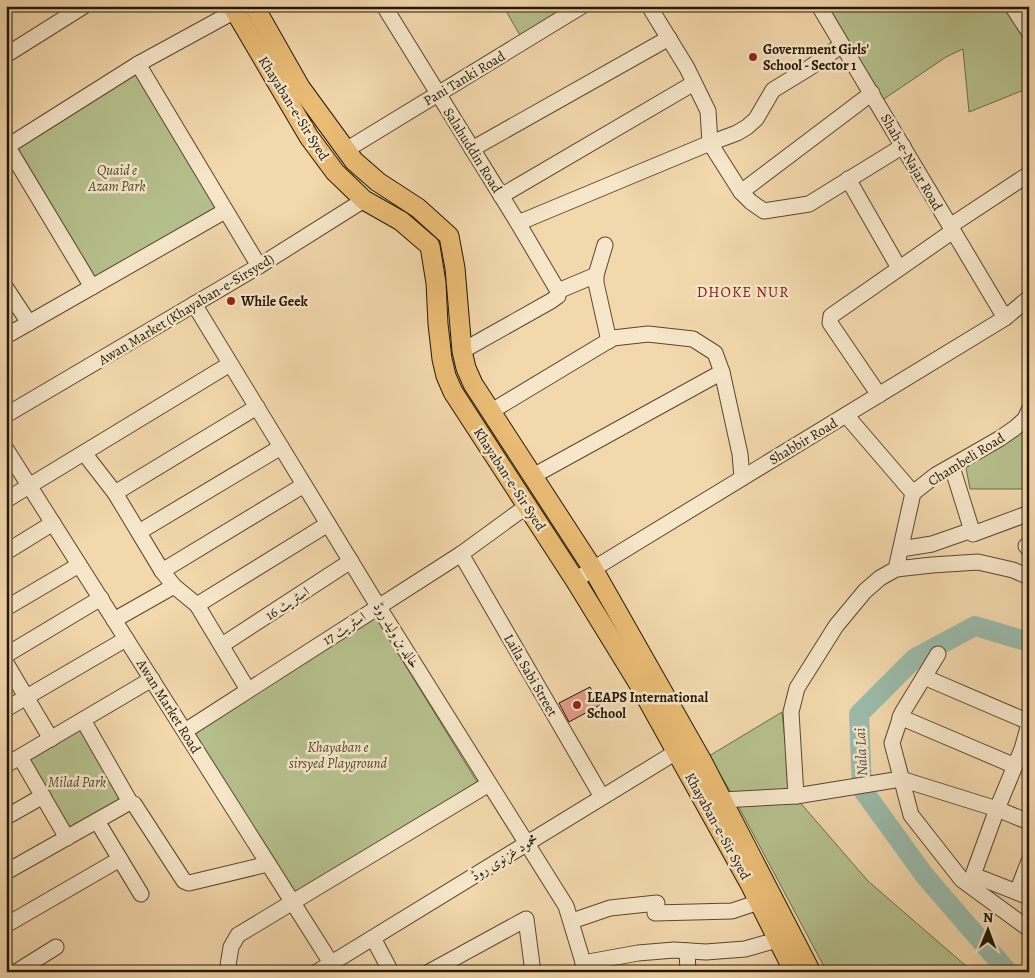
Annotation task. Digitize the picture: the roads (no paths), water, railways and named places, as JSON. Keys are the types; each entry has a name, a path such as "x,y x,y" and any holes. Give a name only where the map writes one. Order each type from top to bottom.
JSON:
{"main road":[{"name":"Khayaban-e-Sir Syed","path":"254,6 300,87 354,161 378,182 418,208 449,236 455,268 462,351 466,368 473,384 593,569 684,747 794,972"},
{"name":"Khayaban-e-Sir Syed","path":"234,9 309,137 335,172 364,200 401,221 430,246 436,283 442,359 446,376 454,392 575,580 637,681 722,800 811,972"}],"street":[{"path":"6,55 84,6"},
{"name":"Salahuddin Road","path":"384,6 518,223 558,294"},
{"name":"Pani Tanki Road","path":"346,150 582,6"},
{"path":"649,6 688,68 708,112 710,142 741,192 751,202 764,210 809,204 903,146"},
{"path":"1012,6 1029,32"},
{"name":"Shah-e-Najar Road","path":"822,7 842,45 1004,318"},
{"path":"92,287 7,145 138,64 234,9"},
{"path":"472,149 668,38"},
{"path":"518,223 710,142 738,133 756,120 773,90 842,45"},
{"path":"138,64 259,266"},
{"path":"501,196 694,83"},
{"path":"741,192 872,94"},
{"path":"879,395 830,323 829,319 831,316 899,268 951,228 1029,174"},
{"path":"848,179 899,268"},
{"name":"Awan Market (Khayaban-e-Sirsyed)","path":"9,408 259,266 364,200"},
{"path":"6,336 226,211"},
{"path":"605,245 596,275 609,341"},
{"path":"462,351 558,294 596,275"},
{"path":"6,288 29,323"},
{"name":"Shabbir Road","path":"575,580 1004,318 1029,298"},
{"name":"خالد بن ولید روڈ","path":"194,304 378,606 566,906 584,967"},
{"path":"490,412 613,338 648,334 693,339 715,353 722,372 740,454 742,478"},
{"path":"6,500 230,364"},
{"path":"533,476 722,372"},
{"path":"115,493 257,407"},
{"name":"Chambeli Road","path":"896,569 913,493 936,476 1015,428 1025,419 1029,410"},
{"path":"846,415 913,493"},
{"path":"139,532 281,447"},
{"name":"Awan Market Road","path":"6,450 331,963"},
{"path":"84,453 115,493 162,571 174,586 197,605 248,690"},
{"path":"952,467 973,534 1027,514"},
{"path":"162,571 304,485"},
{"name":"اسٹریٹ 17","path":"185,732 461,554 527,506"},
{"path":"6,552 53,523"},
{"path":"197,605 328,524"},
{"path":"900,548 932,544 972,530"},
{"name":"Laila Sabi Street","path":"461,554 602,797"},
{"name":"اسٹریٹ 16","path":"222,645 351,561"},
{"path":"800,796 791,712 797,688 836,626 860,596 880,578 896,569 978,562 1013,570 1029,577"},
{"path":"6,608 79,564"},
{"path":"114,620 174,586"},
{"path":"6,655 101,598"},
{"path":"6,708 126,639"},
{"path":"938,654 900,717 892,742 896,780 911,815 962,880 1029,929"},
{"path":"6,663 51,739"},
{"path":"924,677 1029,723 1025,750 1015,766 996,809 973,875 1023,895 1029,861"},
{"path":"6,765 152,679"},
{"path":"900,717 1015,766"},
{"path":"83,720 130,802 134,804 184,882 188,883 268,864"},
{"name":"محمود غزنوی روڈ","path":"317,972 684,747"},
{"path":"20,757 67,838"},
{"path":"722,800 800,796 896,780 996,809 1029,822"},
{"path":"227,972 231,947 238,936 489,784"},
{"path":"6,817 42,796"},
{"path":"6,872 130,802"},
{"path":"97,821 141,894"},
{"path":"6,925 120,859"},
{"path":"572,922 610,908 657,903 655,913 722,912 732,911 759,902"},
{"path":"429,972 526,919 533,972"},
{"path":"373,938 390,972"},
{"path":"584,967 638,953 706,952 745,949 777,940"},
{"path":"16,972 56,947"},
{"path":"687,951 688,972"}],"waterway":[{"name":"Nala Lai","path":"1008,972 925,876 862,789 859,714 915,658 975,626 1029,642"}],"place":[{"name":"Government Girls' School - Sector 1","path":"753,57"},
{"name":"While Geek","path":"231,301"},
{"name":"LEAPS International School","path":"577,705"}],"district":[{"name":"DHOKE NUR","path":"743,292"}],"park label":[{"name":"Quaid e Azam Park","path":"117,178"},
{"name":"Khayaban e sirsyed Playground","path":"338,756"},
{"name":"Milad Park","path":"77,782"}]}
